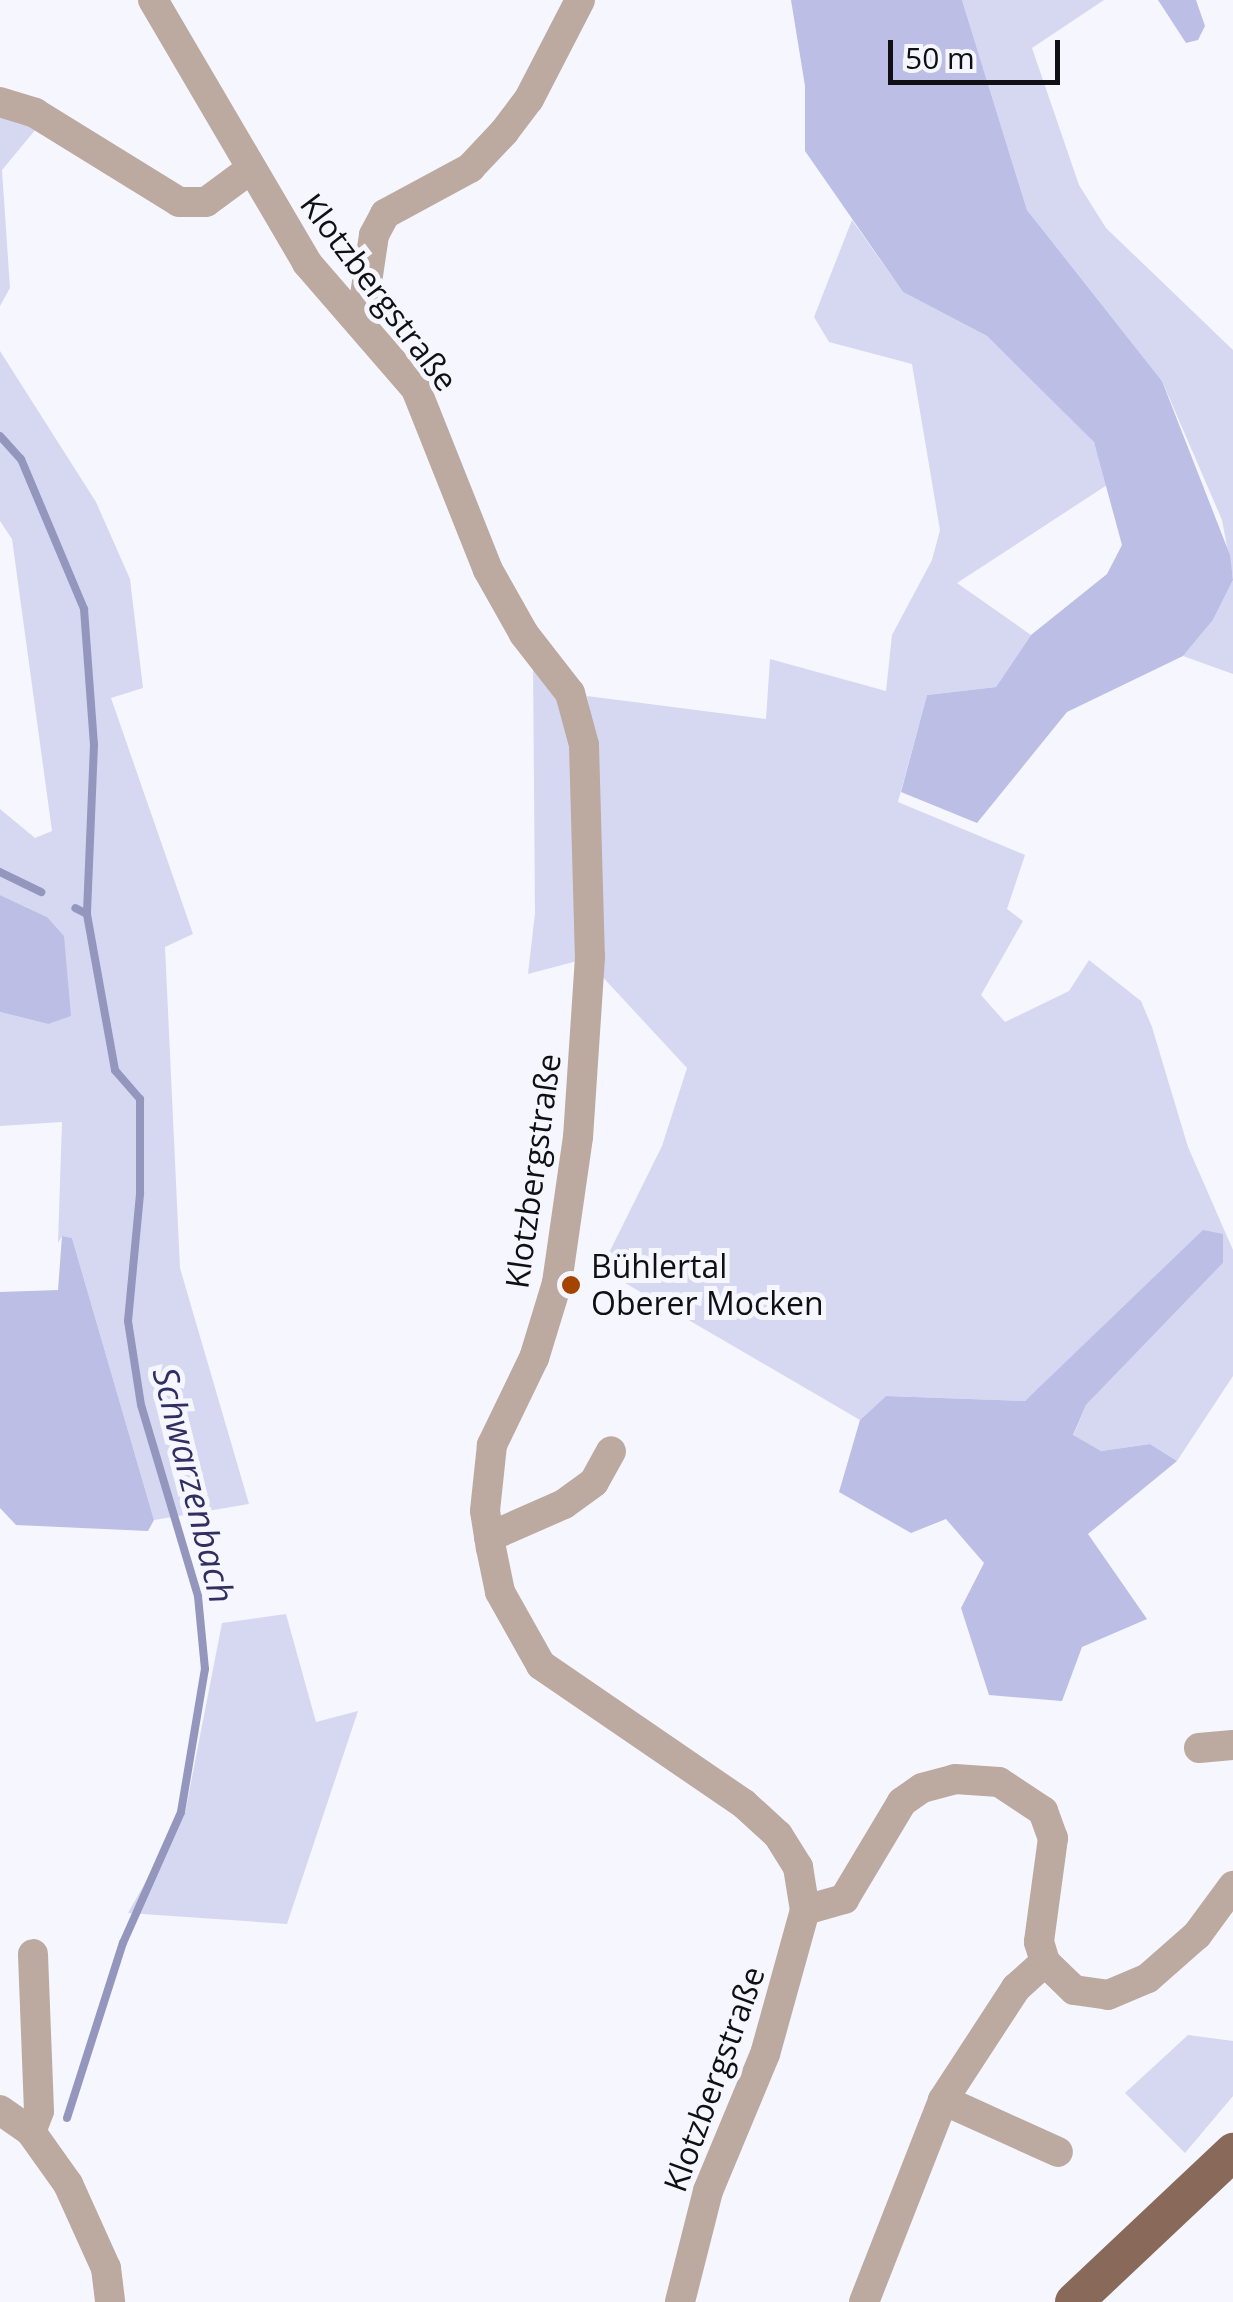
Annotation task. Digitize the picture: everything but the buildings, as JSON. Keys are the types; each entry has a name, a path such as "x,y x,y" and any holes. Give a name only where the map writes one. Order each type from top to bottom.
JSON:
{"main road":[{"path":"1074,2302 1233,2152"}],"street":[{"name":"Klotzbergstraße","path":"153,0 248,172 307,262 361,322 430,414 488,570 524,634 570,693 584,744 590,958 578,1137 556,1283 534,1358 492,1445 489,1537 500,1592 541,1666 766,1824 798,1867 805,1910 765,2054 708,2191 680,2302"},
{"path":"361,322 374,234 385,214 470,168 504,132 530,99 580,0"},
{"path":"0,102 35,113 179,202 206,202 248,172"},
{"path":"489,1537 564,1504 594,1482 611,1451"},
{"path":"1199,1748 1233,1746"},
{"path":"805,1910 844,1898 902,1802 922,1788 955,1779 999,1782 1043,1811 1052,1838 1038,1922 1045,1962 1074,1990 1127,1992 1197,1935 1233,1886"},
{"path":"31,2132 39,2111 32,1954"},
{"path":"864,2302 944,2100 973,2048 1016,1988 1045,1962"},
{"path":"944,2100 1058,2152"},
{"path":"0,2110 31,2132 68,2184 106,2268 110,2302"}],"shaded area":[{"path":"791,0 962,0 1027,210 1162,381 1230,555 1233,580 1213,620 1183,656 1067,712 977,823 901,792 927,695 996,687 1031,635 1107,574 1122,545 1094,442 987,336 903,292 805,151 805,86"},
{"path":"962,0 1104,0 1032,48 1079,185 1106,228 1233,350 1233,578 1222,520 1162,381 1027,210"},
{"path":"1158,0 1196,0 1205,26 1198,40 1186,43"},
{"path":"0,110 41,123 2,170 10,288 0,306"},
{"path":"852,220 903,292 987,336 1080,426 1094,442 1107,485 957,583 1031,635 996,687 927,695 898,802 1025,855 1007,909 1023,921 981,995 1005,1022 1069,991 1089,960 1141,1001 1188,1147 1233,1250 1233,1376 1177,1461 1150,1444 1101,1451 1073,1436 1086,1405 1223,1263 1222,1234 1025,1401 886,1396 860,1420 601,1269 662,1146 687,1068 598,972 598,753 587,696 766,719 770,659 886,691 892,635 932,560 940,530 912,364 829,342 814,317"},
{"path":"0,351 96,502 130,579 143,688 111,698 193,934 165,947 180,1268 249,1504 154,1520 72,1238 62,1236 58,1243 62,1122 0,1126 0,1012 48,1024 47,917 0,895 0,809 35,838 52,831 12,539 0,521"},
{"path":"1233,580 1233,674 1183,656 1213,620"},
{"path":"533,660 565,708 573,744 581,960 528,974 535,913"},
{"path":"0,895 47,917 64,936 71,1016 48,1024 0,1012"},
{"path":"1203,1230 1223,1234 1223,1263 1086,1405 1073,1435 1101,1451 1150,1444 1177,1461 1088,1534 1147,1619 1082,1647 1062,1701 989,1695 961,1608 984,1563 946,1519 911,1533 839,1492 860,1420 886,1396 1025,1401"},
{"path":"62,1236 72,1238 154,1520 148,1531 16,1525 0,1508 0,1292 58,1290"},
{"path":"286,1614 316,1722 358,1711 287,1924 128,1913 185,1813 222,1623"},
{"path":"1188,2035 1233,2041 1233,2096 1185,2153 1125,2093"}],"waterway":[{"name":"Schwarzenbach","path":"0,436 21,459 84,609 94,745 87,914 75,908"},
{"name":"Schwarzenbach","path":"0,872 41,892"},
{"name":"Schwarzenbach","path":"67,2118 123,1943 181,1812 205,1669 198,1596 141,1405 128,1321 140,1193 140,1099 115,1070 87,914"}],"place":[{"name":"Bühlertal Oberer Mocken","path":"571,1285"}]}
